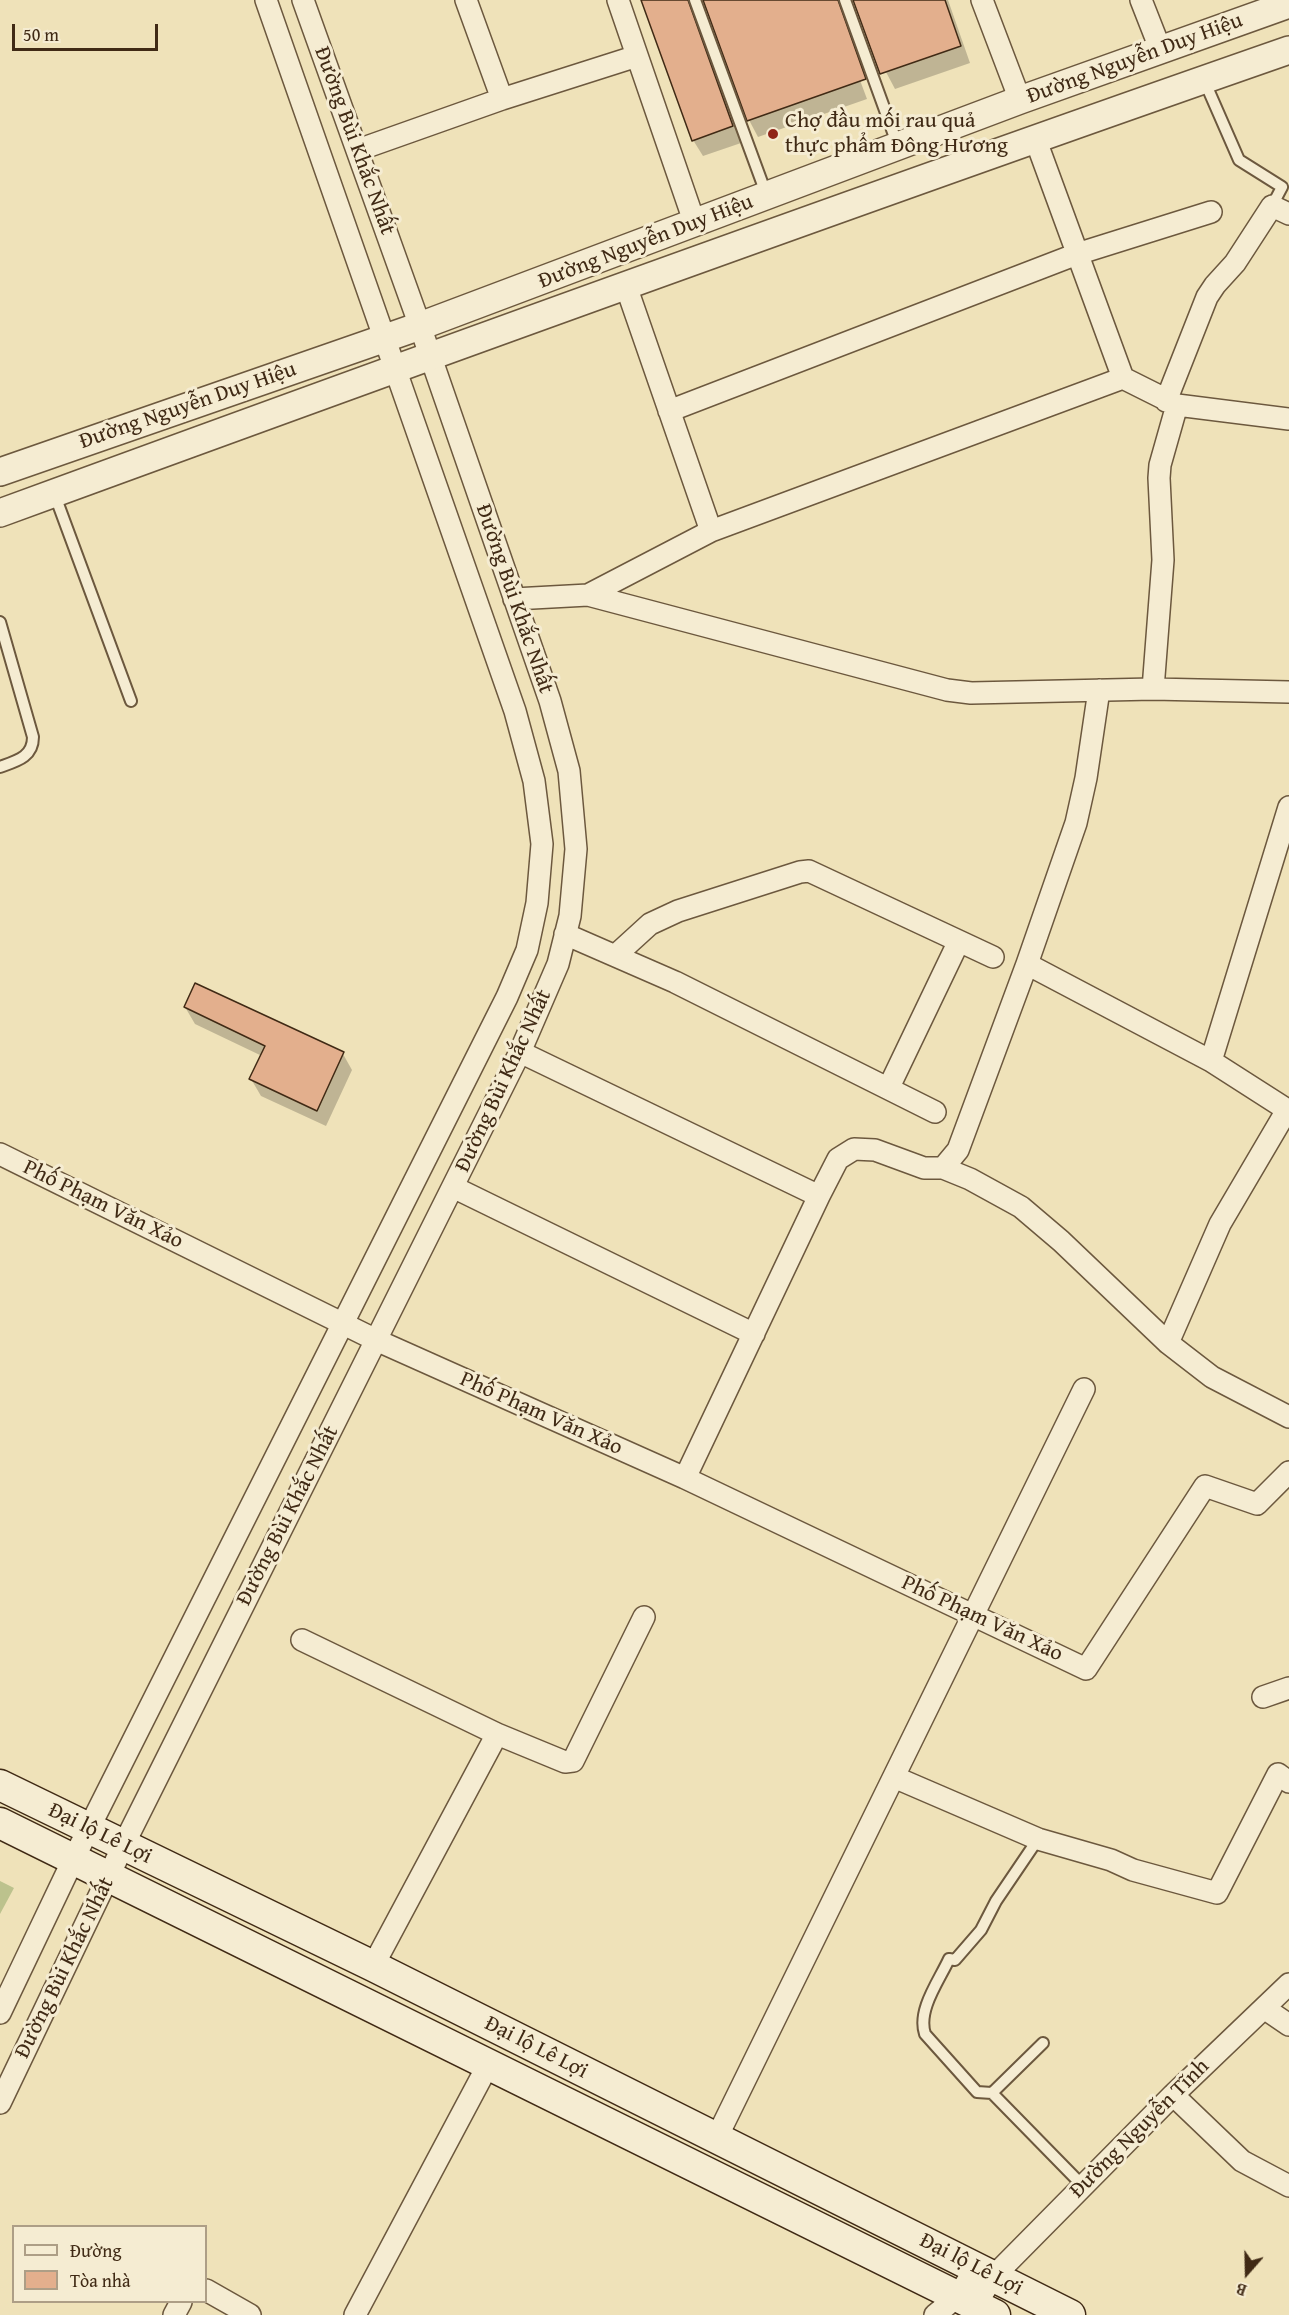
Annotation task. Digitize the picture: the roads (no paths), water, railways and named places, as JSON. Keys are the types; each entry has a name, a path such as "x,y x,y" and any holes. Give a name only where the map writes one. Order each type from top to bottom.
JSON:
{"main road":[{"name":"Đại lộ Lê Lợi","path":"0,1785 374,1966 1070,2315"},
{"name":"Đại lộ Lê Lợi","path":"0,1823 488,2065 966,2308"}],"street":[{"name":"Đường Bùi Khắc Nhất","path":"0,2013 74,1860 502,1008 523,959 537,903 542,844 534,782 515,711 266,0"},
{"name":"Đường Bùi Khắc Nhất","path":"0,2103 123,1846 520,1052 558,964 570,915 576,849 569,771 550,701 358,150 303,0"},
{"path":"466,0 502,99"},
{"path":"618,0 695,224"},
{"path":"982,0 1123,378 1171,403 1289,419"},
{"path":"1141,0 1161,51"},
{"name":"Đường Nguyễn Duy Hiệu","path":"0,472 420,326 1020,100 1289,4"},
{"name":"Đường Nguyễn Duy Hiệu","path":"0,513 394,368 1035,138 1289,50"},
{"path":"358,150 502,99 638,56"},
{"path":"1153,689 1163,560 1159,478 1171,403 1208,297 1215,285 1281,210"},
{"path":"669,411 1077,255 1211,212"},
{"path":"626,286 711,531"},
{"path":"588,595 711,531 1123,378"},
{"path":"514,599 588,595 946,690 971,693 1153,689 1289,692"},
{"path":"943,1168 958,1150 1076,823 1086,778 1099,690"},
{"path":"1211,1061 1289,807"},
{"path":"615,955 650,924 678,910 809,871 958,943 993,957"},
{"path":"565,934 675,982 889,1087 934,1112"},
{"path":"889,1087 958,943"},
{"path":"1027,964 1211,1061 1288,1111 1220,1224 1168,1343"},
{"path":"520,1052 819,1196"},
{"path":"686,1479 819,1196 838,1159 854,1149 875,1150 924,1168 943,1168 970,1179 1021,1207 1061,1241 1168,1343 1212,1377 1289,1417"},
{"name":"Phố Phạm Văn Xảo","path":"0,1154 376,1340 686,1479 1086,1669 1204,1486 1257,1504 1289,1472"},
{"path":"453,1187 754,1334"},
{"path":"716,2139 1084,1389"},
{"path":"302,1640 497,1734 565,1762 572,1762 644,1617"},
{"path":"1263,1697 1289,1688"},
{"path":"374,1966 497,1734"},
{"path":"894,1777 1038,1839 1111,1860 1133,1870 1217,1893 1278,1774 1289,1782"},
{"name":"Đường Nguyễn Tĩnh","path":"966,2308 985,2272 1083,2186 1173,2095 1289,1984"},
{"path":"1264,2008 1289,2025"},
{"path":"355,2315 488,2065"},
{"path":"1173,2095 1242,2161 1289,2186"},
{"path":"207,2291 250,2315"}],"lane":[{"path":"695,0 767,196"},
{"path":"845,0 898,147"},
{"path":"1204,80 1239,160 1282,187 1281,210"},
{"path":"54,493 131,701"},
{"path":"0,622 33,737 33,747 26,756 0,767"},
{"path":"1038,1839 996,1901 981,1930 955,1960 949,1959 924,2013 922,2024 926,2034 977,2092 992,2093 1083,2186"},
{"path":"992,2093 1044,2043"}],"place":[{"name":"Chợ đầu mối rau quả thực phẩm Đông Hương","path":"773,134"}]}
